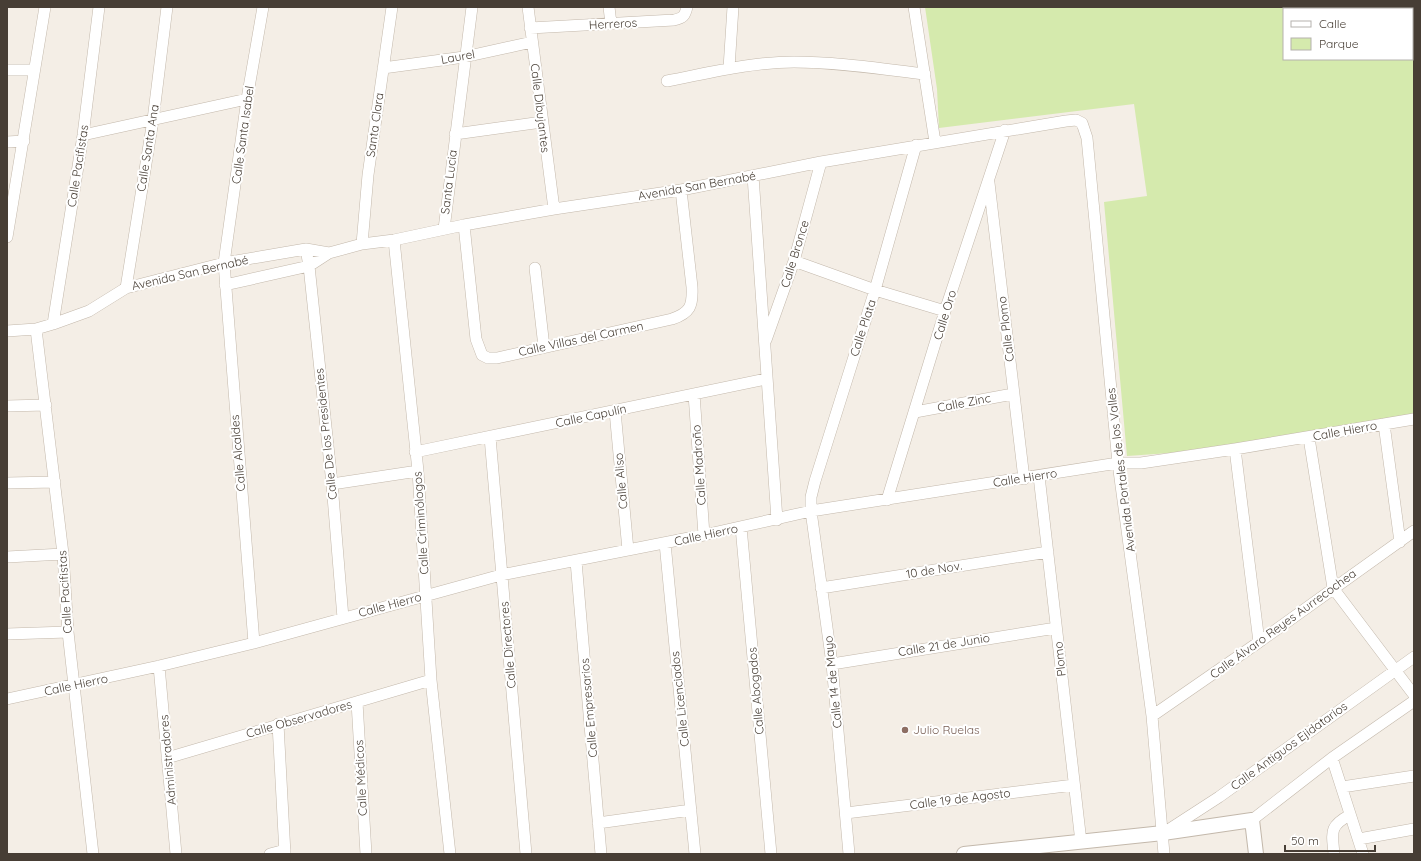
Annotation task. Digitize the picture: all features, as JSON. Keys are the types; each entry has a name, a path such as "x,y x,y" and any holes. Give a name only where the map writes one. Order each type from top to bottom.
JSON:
{"street":[{"path":"7,237 45,7"},
{"name":"Calle Pacifistas","path":"53,324 83,135 99,7"},
{"name":"Calle Santa Ana","path":"126,288 153,120 167,7"},
{"name":"Calle Santa Isabel","path":"224,264 263,7"},
{"name":"Santa Clara","path":"362,244 368,175 392,7"},
{"name":"Santa Lucia","path":"444,230 464,57 472,7"},
{"name":"Calle Dibujantes","path":"528,7 554,209"},
{"path":"609,7 611,24"},
{"name":"Herreros","path":"530,28 674,20 682,18 685,15 687,7"},
{"path":"729,68 733,7"},
{"path":"914,7 935,142"},
{"name":"Laurel","path":"383,68 464,57 532,42"},
{"path":"667,81 729,68 794,62 821,63 925,74"},
{"path":"7,70 34,70"},
{"path":"83,135 248,99"},
{"name":"Avenida San Bernabé","path":"224,284 309,266 329,253 362,244 394,240 464,225 554,209 681,190 821,162 1066,120"},
{"name":"Avenida Portales de los Valles","path":"1066,120 1076,120 1082,123 1087,138 1118,464 1152,716 1164,854"},
{"path":"455,134 542,122"},
{"name":"Calle Oro","path":"887,500 945,311 1005,130"},
{"path":"7,142 24,141"},
{"name":"Calle Plata","path":"811,511 811,497 815,481 875,290 916,145"},
{"name":"Calle Bronce","path":"765,344 794,261 821,162"},
{"name":"Calle Bronce","path":"752,176 777,520"},
{"name":"Calle Plomo","path":"988,180 1024,479"},
{"name":"Calle Villas del Carmen","path":"464,225 476,339 482,355 488,358 497,358 672,319 681,316 688,311 692,300 692,287 681,190"},
{"name":"Calle Criminólogos","path":"394,240 418,471 431,680 450,854"},
{"name":"Avenida San Bernabé","path":"7,331 36,329 53,324 89,310 126,288 224,264 306,250 329,253"},
{"name":"Calle De los Presidentes","path":"306,250 309,266 332,484 343,618"},
{"path":"794,261 875,290 945,311"},
{"name":"Calle Alcaldes","path":"224,264 224,284 254,643"},
{"path":"535,268 544,347"},
{"name":"Calle Pacifistas","path":"36,329 63,554 68,632 93,854"},
{"name":"Calle Capulín","path":"415,452 766,379"},
{"name":"Calle Madroño","path":"694,394 704,535"},
{"name":"Calle Zinc","path":"915,412 1013,394"},
{"path":"7,406 46,404"},
{"name":"Calle Aliso","path":"614,411 628,550"},
{"name":"Calle Hierro","path":"7,699 159,666 254,643 501,575 741,528 811,511 1118,464 1141,463 1235,450 1414,419"},
{"path":"1384,424 1400,542"},
{"name":"Calle Directores","path":"490,437 526,854"},
{"path":"1309,438 1333,588 1414,695"},
{"path":"1235,450 1259,642"},
{"path":"332,484 418,471"},
{"name":"Plomo","path":"1040,476 1081,842"},
{"path":"7,483 55,482"},
{"name":"Calle 14 de Mayo","path":"811,511 832,664 849,854"},
{"name":"Calle Abogados","path":"741,528 771,854"},
{"name":"Calle Álvaro Reyes Aurrecochea","path":"1152,716 1259,642 1414,531"},
{"name":"Calle Licenciados","path":"665,543 695,854"},
{"name":"10 de Nov.","path":"821,588 1048,552"},
{"path":"7,557 63,554"},
{"name":"Calle Empresarios","path":"576,561 601,854"},
{"name":"Calle 21 de Junio","path":"832,664 1056,628"},
{"path":"7,634 68,632"},
{"name":"Calle Antiguos Ejidatarios","path":"1163,833 1219,797 1414,657"},
{"name":"Administradores","path":"159,666 176,854"},
{"name":"Calle Observadores","path":"167,758 431,680"},
{"name":"Calle Antiguos Ejidatarios","path":"964,854 1163,833 1252,820 1332,758 1414,701"},
{"name":"Calle Médicos","path":"357,702 366,854"},
{"path":"270,854 285,852 278,724"},
{"path":"1332,758 1363,854"},
{"path":"1342,787 1414,776"},
{"name":"Calle 19 de Agosto","path":"846,813 1074,785"},
{"path":"598,823 691,810"},
{"path":"1334,854 1332,832 1335,825 1350,815"},
{"path":"1252,820 1256,854"},
{"path":"1358,839 1414,828"}],"green space":[{"path":"925,7 1414,7 1414,417 1170,453 1127,456 1104,202 1147,196 1134,104 939,128 937,89"}],"place":[{"name":"Julio Ruelas","path":"905,730"}]}
